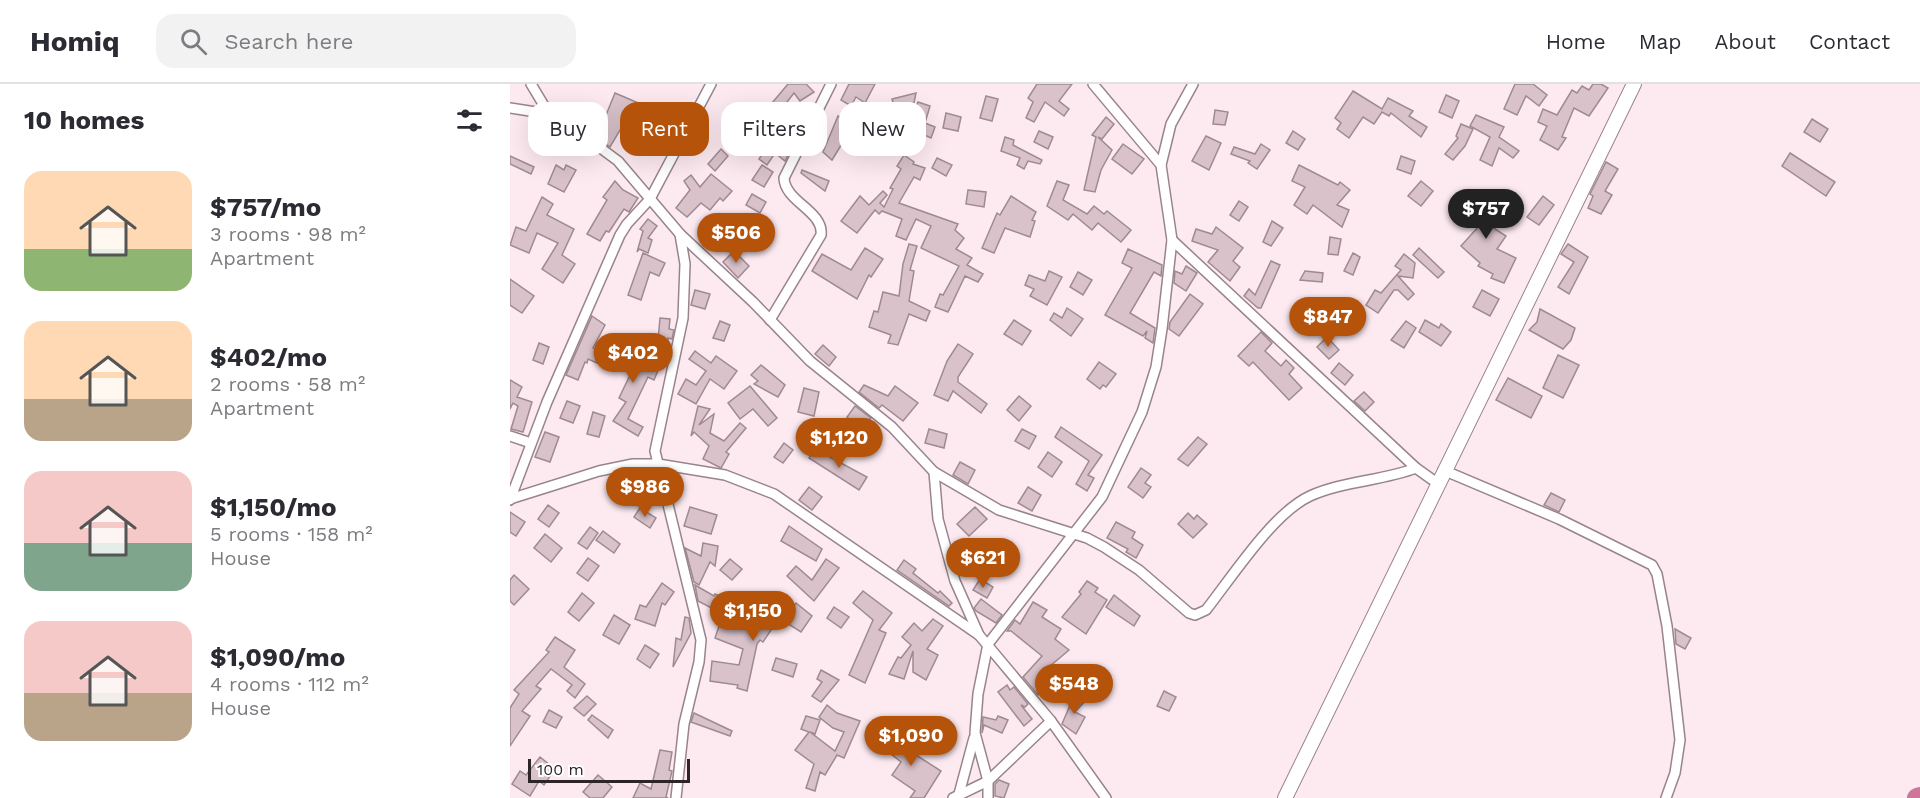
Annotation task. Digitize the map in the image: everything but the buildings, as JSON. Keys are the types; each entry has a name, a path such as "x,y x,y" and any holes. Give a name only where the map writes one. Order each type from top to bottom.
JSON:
{"street":[{"path":"531,84 542,102"},
{"path":"510,500 531,443 620,235 650,199 711,84"},
{"path":"770,320 821,236 819,222 791,193 784,184 784,178 831,84"},
{"path":"1093,84 1109,105 1152,151 1161,165"},
{"path":"956,796 975,733 978,694 988,644 1102,498 1142,412 1156,367 1172,240 1161,165 1171,124 1192,84"},
{"path":"1285,798 1443,470 1634,84"},
{"path":"510,108 528,111"},
{"path":"608,154 618,161 680,234 810,361 892,427 934,472 999,510 1073,534 1104,547 1139,570 1189,613 1198,615 1206,610 1279,519 1296,504 1331,489 1390,478 1416,468"},
{"path":"676,798 684,724 699,662 701,640 656,451 682,318 685,264 680,234"},
{"path":"1172,240 1416,468 1437,483"},
{"path":"510,436 531,443"},
{"path":"510,500 600,471 633,464 658,464 725,475 774,494 979,635 1051,721 1107,798"},
{"path":"1443,470 1559,519 1652,565 1657,574 1667,626 1680,740 1675,773 1666,798"},
{"path":"934,472 938,519 955,581 979,635"},
{"path":"956,796 988,781 1051,721"},
{"path":"975,733 988,781 988,798"}]}
